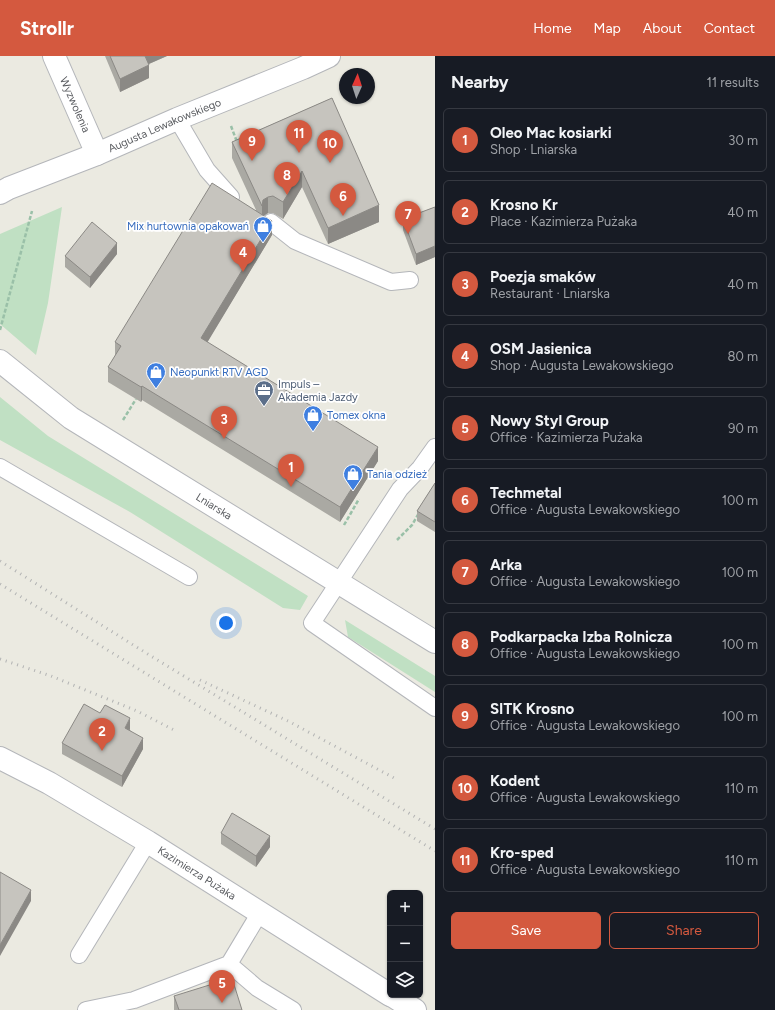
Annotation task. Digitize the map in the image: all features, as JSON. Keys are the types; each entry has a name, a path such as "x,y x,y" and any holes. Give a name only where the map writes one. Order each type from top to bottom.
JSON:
{"street":[{"name":"Wyzwolenia","path":"54,56 97,154"},
{"name":"Augusta Lewakowskiego","path":"0,193 9,188 97,154 329,56"},
{"name":"Lniarska","path":"0,361 71,418 435,642"},
{"name":"Kazimierza Pużaka","path":"0,758 49,783 148,842 259,914 387,993"},
{"name":"Kazimierza Pużaka","path":"395,998 415,1010"}],"lane":[{"path":"177,119 207,170 231,197"},
{"path":"271,222 295,241 391,282 410,280"},
{"path":"435,447 420,468 400,489 312,623 435,708"},
{"path":"0,467 190,577"},
{"path":"79,955 148,842"},
{"path":"86,1010 136,1005 229,964 259,914"},
{"path":"229,964 257,988 293,1010"}],"path":[{"path":"231,126 238,147"},
{"path":"0,330 32,211"},
{"path":"121,424 136,399"},
{"path":"344,525 359,499"},
{"path":"412,525 421,508"}],"green space":[{"path":"62,207 48,303 36,355 0,324 0,234"},
{"path":"0,397 48,436 308,596 300,610 283,608 130,512 0,440"},
{"path":"345,620 435,676 435,692 348,637"}],"building":[{"path":"110,56 145,56 149,65 120,79"},
{"path":"332,98 379,205 328,228 302,171 283,202 273,196 263,200 262,206 232,142"},
{"path":"212,183 272,221 201,338 378,447 340,507 142,386 141,387 108,367 121,346 115,342"},
{"path":"435,207 435,246 416,254 403,219"},
{"path":"92,222 117,243 90,277 65,256"},
{"path":"435,483 435,522 417,511"},
{"path":"84,704 100,713 105,705 130,718 125,728 143,738 122,776 62,743"},
{"path":"232,813 270,836 256,856 221,833"},
{"path":"0,872 31,890 0,945"},
{"path":"232,978 242,1010 179,1010 174,996"}],"railway":[{"path":"0,561 146,653 435,829"},
{"path":"0,584 435,851"},
{"path":"0,659 51,676 137,711 174,730"},
{"path":"200,680 288,721 396,779"}],"place":[{"name":"Kro-sped","path":"299,153"},
{"name":"SITK Krosno","path":"252,161"},
{"name":"Kodent","path":"330,163"},
{"name":"Podkarpacka Izba Rolnicza","path":"287,195"},
{"name":"Techmetal","path":"343,216"},
{"name":"Arka","path":"408,234"},
{"name":"Mix hurtownia opakowań","path":"263,243"},
{"name":"OSM Jasienica","path":"243,272"},
{"name":"Neopunkt RTV AGD","path":"156,389"},
{"name":"Impuls – Akademia Jazdy","path":"264,407"},
{"name":"Tomex okna","path":"313,432"},
{"name":"Poezja smaków","path":"224,439"},
{"name":"Oleo Mac kosiarki","path":"291,487"},
{"name":"Tania odzież","path":"353,491"},
{"name":"Krosno Kr","path":"102,751"},
{"name":"Nowy Styl Group","path":"222,1003"}]}
